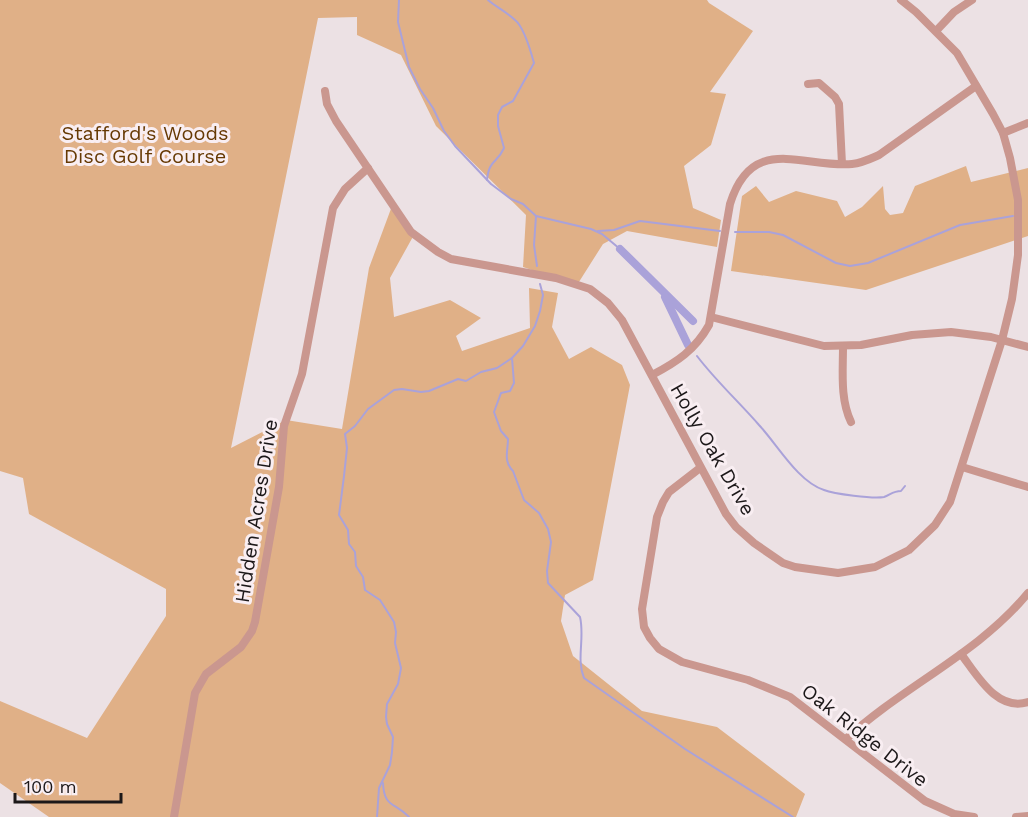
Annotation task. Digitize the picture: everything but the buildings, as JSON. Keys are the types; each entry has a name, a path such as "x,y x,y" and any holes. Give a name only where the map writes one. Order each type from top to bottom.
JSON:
{"street":[{"name":"Holly Oak Drive","path":"325,92 327,105 336,121 411,232 438,252 461,261 556,278 579,285 599,296 622,320 700,468 736,527 783,563 795,567 848,573 875,567 909,550 935,525 950,502 1002,340 1012,299 1018,255 1018,200 1003,133 957,53 901,0"},
{"path":"936,31 954,12 972,0"},
{"path":"808,84 819,83 835,97 839,105 842,164"},
{"path":"652,375 679,361 702,338 711,317 730,204 734,192 748,172 762,161 786,158 855,164 879,155 976,86"},
{"path":"1003,133 1028,123"},
{"name":"Hidden Acres Drive","path":"174,817 195,693 206,674 240,647 252,631 255,622 279,488 284,426 302,374 333,208 345,189 368,168"},
{"path":"711,317 824,346 861,345 912,335 951,332 973,334 1028,347"},
{"path":"843,346 844,397 846,411 851,422"},
{"path":"962,467 1028,487"},
{"name":"Oak Ridge Drive","path":"700,468 669,492 657,517 642,609 644,627 650,638 659,649 681,662 748,680 790,697 925,801 954,814 974,817"},
{"path":"846,739 867,719 990,632 1028,593"},
{"path":"961,654 995,696 1010,704 1028,702"},
{"path":"1016,817 1028,816"}],"green space":[{"name":"Stafford's Woods Disc Golf Course","path":"0,0 707,0 753,31 710,92 726,94 711,145 684,166 693,208 721,220 717,247 627,231 603,244 577,285 523,267 526,215 436,126 401,55 357,35 357,17 318,18 231,448 286,420 342,429 369,268 392,206 415,233 390,278 394,317 450,300 481,318 456,336 462,351 530,328 529,288 558,293 552,327 569,359 591,347 622,365 630,385 593,580 565,595 561,621 573,656 642,711 717,727 805,794 796,817 49,817 0,783 0,701 87,738 166,616 166,589 29,514 23,478 0,471"},
{"path":"966,166 971,182 1028,168 1028,236 866,290 731,271 742,196 756,186 769,202 796,191 837,201 845,217 862,207 883,186 885,209 890,215 903,213 915,186"}],"waterway":[{"path":"399,0 398,22 409,67 444,131 455,146 491,184 511,199 523,204 536,216 591,229 602,234 620,249"},
{"path":"487,180 491,165 504,148 498,126 498,115 502,107 513,101 534,63 527,40 518,23 488,0"},
{"path":"536,216 534,245 537,266"},
{"path":"735,232 769,232 783,235 836,263 850,266 868,263 960,225 1013,216"},
{"path":"598,231 614,230 640,221 720,231"},
{"path":"620,249 693,321"},
{"path":"377,817 379,788 390,765 392,752 393,737 387,724 387,704 398,684 401,668 395,643 394,622 380,600 365,590 363,577 356,566 355,552 349,544 348,530 339,515 347,448 345,434 355,426 368,409 394,390 421,392 458,379 466,381 481,372 497,368 512,358 523,346 535,326 543,295 540,284"},
{"path":"665,297 688,345"},
{"path":"697,356 766,433 788,462 814,486 836,493 863,497 884,497 901,491 905,486"},
{"path":"512,358 514,383 510,391 501,393 494,412 501,431 508,439 508,463 524,500 539,513 548,529 551,542 547,571 548,583 580,617 581,663 584,678 685,749 793,817"},
{"path":"383,783 388,801 409,817"}]}
